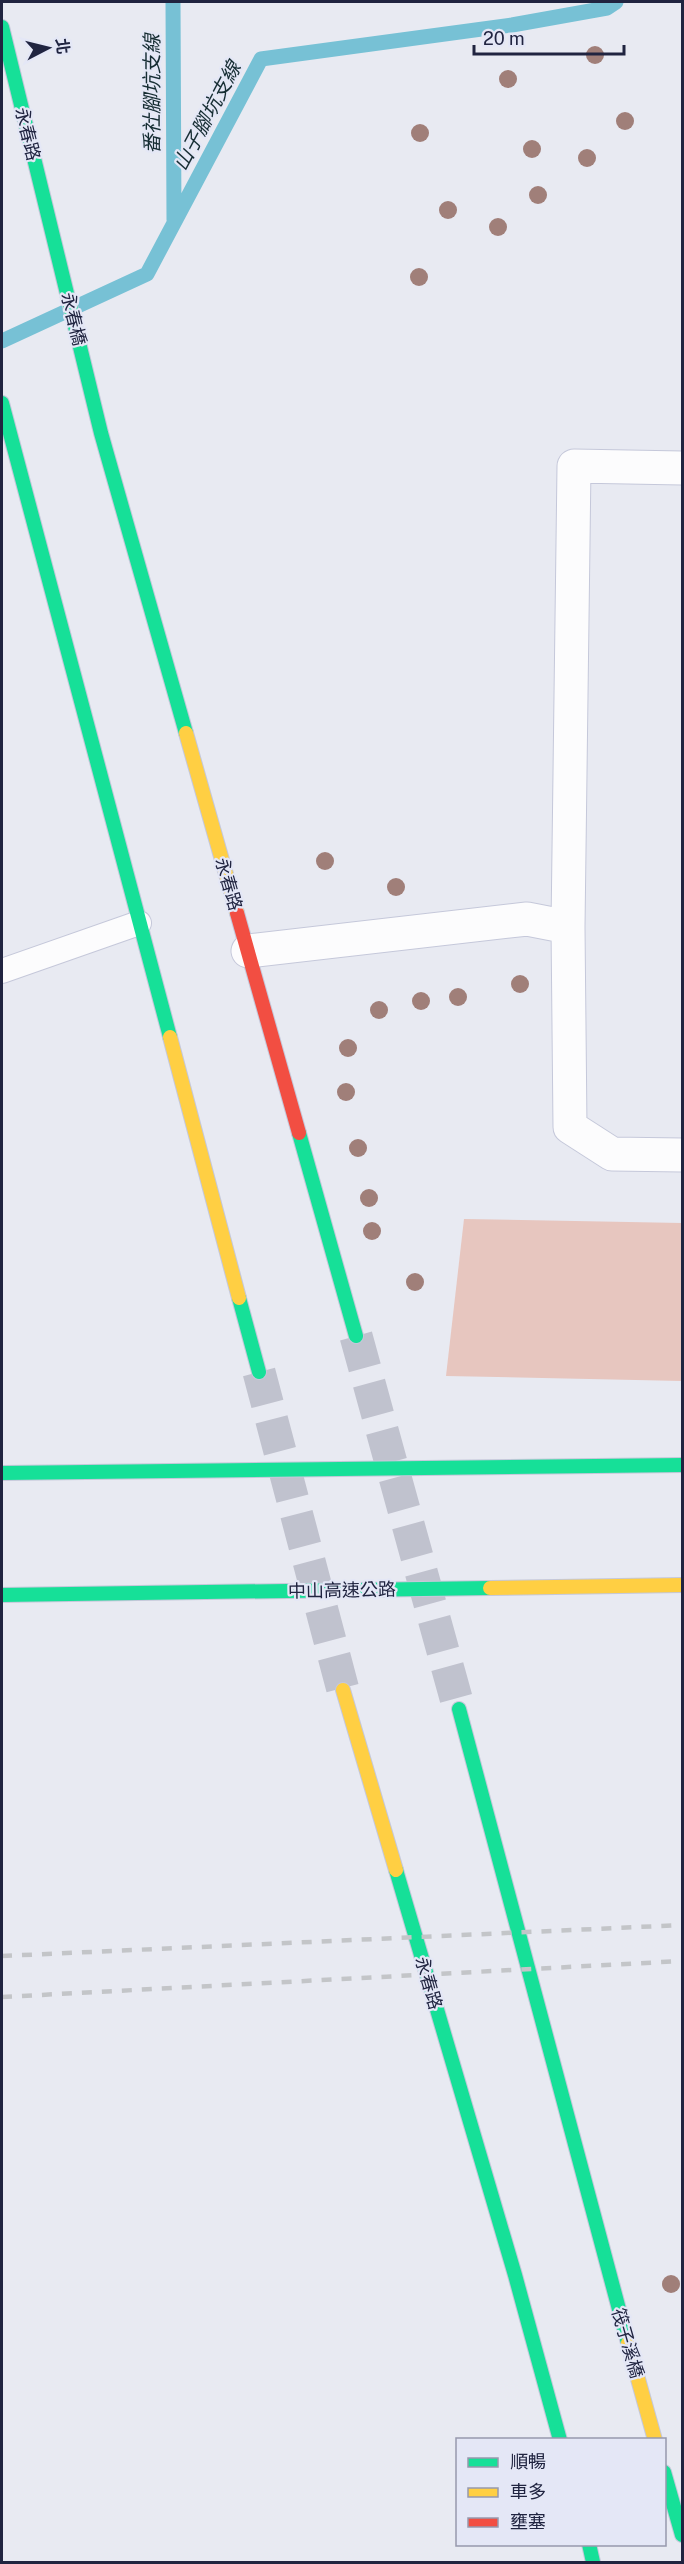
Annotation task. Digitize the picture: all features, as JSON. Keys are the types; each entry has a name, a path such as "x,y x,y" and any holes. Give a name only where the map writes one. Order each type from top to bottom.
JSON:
{"main road":[{"name":"永春路","path":"2,27 47,205"},
{"name":"永春橋","path":"47,205 101,433"},
{"path":"2,403 259,1372"},
{"name":"永春路","path":"101,433 356,1336"},
{"path":"2,1473 682,1465"},
{"name":"中山高速公路","path":"2,1595 682,1585"},
{"name":"永春路","path":"343,1690 515,2275 560,2438"},
{"name":"筏子溪橋","path":"459,1709 600,2246 655,2438"},
{"path":"666,2479 682,2535"},
{"path":"589,2546 593,2562"}],"street":[{"path":"682,468 574,466 568,927 570,1127 612,1154 682,1155"},
{"path":"248,951 527,919 568,927"}],"lane":[{"path":"2,971 139,923"}],"shaded area":[{"path":"464,1219 682,1223 682,1381 446,1376"}],"waterway":[{"name":"番社腳坑支線","path":"173,2 174,220"},
{"name":"山子腳坑支線","path":"2,341 147,274 261,59 512,25 607,8 616,2"}],"tunnel":[{"path":"356,1336 459,1709"},
{"path":"259,1372 343,1690"}],"railway":[{"path":"2,1956 682,1925"},
{"path":"2,1997 682,1961"}],"traffic: fast":[{"path":"2,27 101,433 186,733"},
{"path":"2,403 170,1037"},
{"path":"299,1133 356,1336"},
{"path":"239,1298 259,1372"},
{"path":"2,1473 682,1465"},
{"path":"2,1595 490,1588"},
{"path":"459,1709 628,2343"},
{"path":"396,1870 515,2275 559,2438"},
{"path":"666,2479 682,2535"},
{"path":"589,2546 593,2562"}],"traffic: slow":[{"path":"186,733 237,913"},
{"path":"170,1037 239,1298"},
{"path":"490,1588 682,1585"},
{"path":"343,1690 396,1870"},
{"path":"628,2343 654,2438"}],"traffic: jam":[{"path":"237,913 299,1133"}]}
